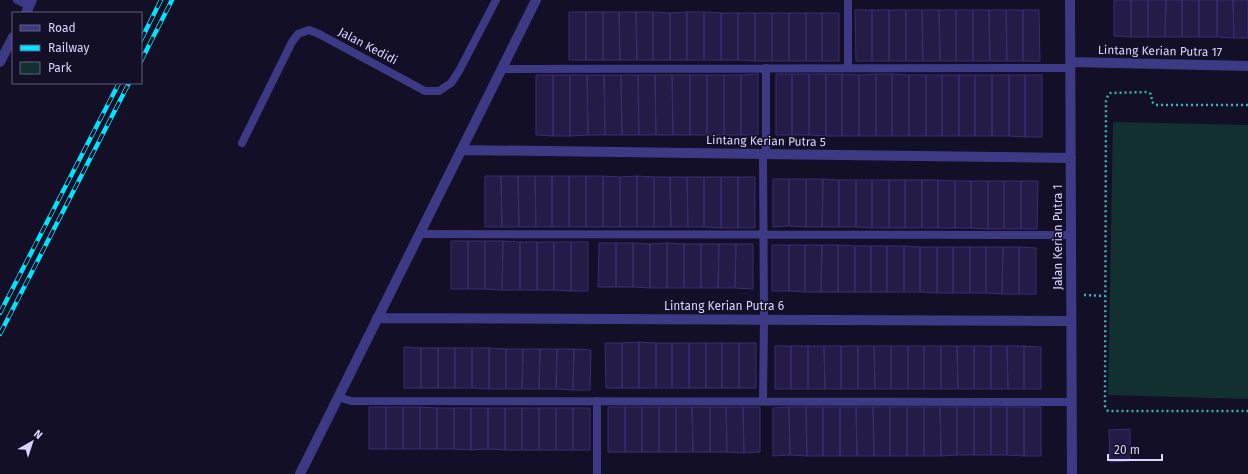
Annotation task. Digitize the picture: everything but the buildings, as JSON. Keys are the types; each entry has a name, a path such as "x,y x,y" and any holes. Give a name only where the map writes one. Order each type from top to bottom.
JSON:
{"street":[{"path":"300,474 536,0"},
{"name":"Jalan Kerian Putra 1","path":"1070,0 1072,474"},
{"path":"0,62 12,39"},
{"name":"Lintang Kerian Putra 17","path":"1070,65 1248,66"},
{"name":"Lintang Kerian Putra 5","path":"461,150 1071,158"},
{"name":"Lintang Kerian Putra 6","path":"377,318 1071,321"}],"lane":[{"path":"17,0 29,6"},
{"name":"Jalan Kedidi","path":"242,143 292,42 298,34 309,30 319,34 425,91 439,91 451,83 460,71 496,0"},
{"path":"848,0 848,68"},
{"path":"502,69 848,68 1070,65"},
{"path":"763,401 763,234 766,68"},
{"path":"419,234 1071,235"},
{"path":"338,397 352,401 1072,402"},
{"path":"597,401 597,474"}],"path":[{"path":"1248,105 1156,105 1152,102 1151,94 1147,92 1110,93 1108,95 1106,102 1105,296 1105,406 1108,411 1248,411"},
{"path":"1071,295 1105,296"}],"green space":[{"path":"1113,122 1248,125 1248,399 1108,395"}],"railway":[{"path":"142,38 161,0"},
{"path":"142,59 172,0"},
{"path":"0,313 118,84"},
{"path":"0,334 128,84"}]}
